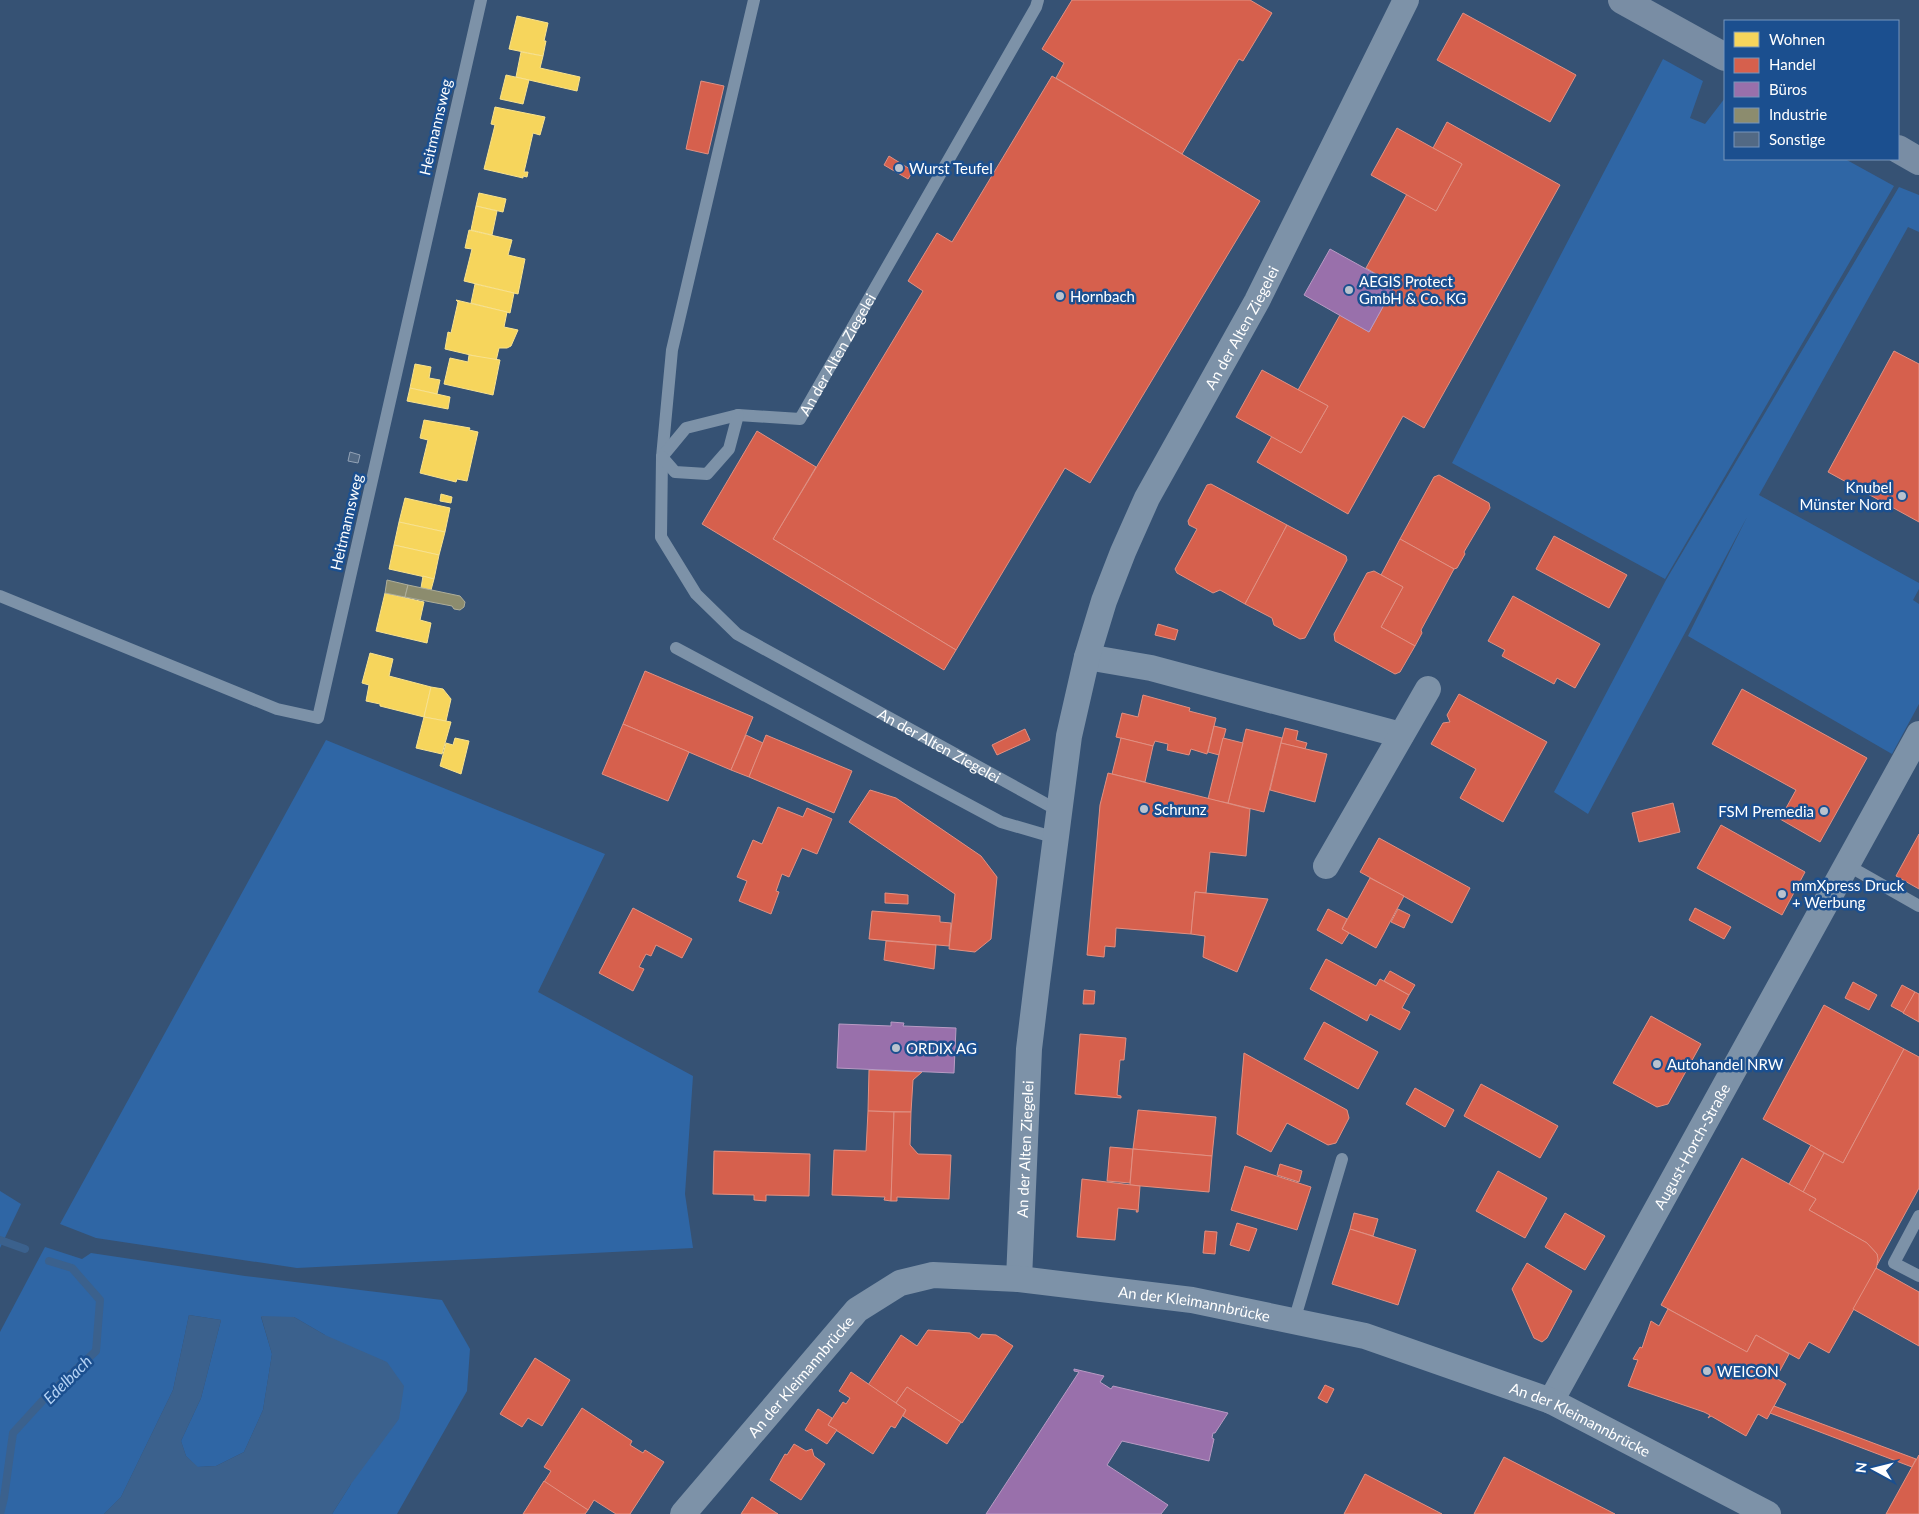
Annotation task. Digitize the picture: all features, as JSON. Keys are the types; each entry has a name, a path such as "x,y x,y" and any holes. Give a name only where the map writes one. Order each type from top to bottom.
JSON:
{"main road":[{"path":"1622,0 1724,55"},
{"path":"1899,150 1919,161"}],"street":[{"name":"An der Alten Ziegelei","path":"1019,1279 1029,1049 1069,736 1087,657 1104,601 1147,498 1257,302 1406,0"},
{"path":"1087,657 1151,668 1401,735"},
{"path":"1326,866 1428,689"},
{"name":"August-Horch-Straße","path":"1551,1401 1919,734"},
{"name":"An der Kleimannbrücke","path":"683,1514 857,1310 900,1283 933,1275 1019,1279 1192,1300 1365,1336 1551,1401 1768,1514"}],"lane":[{"name":"Heitmannsweg","path":"0,596 277,708 318,718 481,0"},
{"name":"An der Alten Ziegelei","path":"754,0 672,350 662,457 661,537 696,594 737,634 1059,811"},
{"name":"An der Alten Ziegelei","path":"662,457 686,428 738,415 800,419 1036,7 1038,0"},
{"path":"662,457 675,472 707,474 729,449 738,415"},
{"path":"676,648 1001,822 1056,838"},
{"path":"1847,865 1919,906"},
{"path":"1294,1321 1342,1159"},
{"path":"1919,1216 1894,1263 1919,1276"}],"shaded area":[{"path":"1663,59 1703,81 1690,118 1705,124 1724,99 1724,160 1847,160 1894,186 1665,579 1452,463"},
{"path":"1899,187 1919,195 1919,232 1908,227 1759,495 1919,583 1919,589 1913,600 1919,604 1919,704 1892,754 1688,636 1747,517 1588,814 1554,792 1666,580"},
{"path":"326,740 605,854 538,992 693,1076 685,1194 693,1248 297,1268 96,1238 60,1224"},
{"path":"0,1191 21,1204 0,1248"},
{"path":"45,1247 82,1259 91,1253 245,1276 442,1300 470,1349 467,1391 397,1514 332,1514 351,1484 325,1335 294,1317 261,1317 272,1354 263,1410 244,1452 216,1466 197,1467 186,1456 181,1441 201,1398 221,1320 189,1315 173,1390 121,1497 104,1514 0,1514 0,1332"},
{"path":"189,1315 221,1320 201,1398 181,1441 186,1456 198,1467 216,1466 244,1452 263,1410 272,1354 261,1316 294,1317 325,1335 387,1362 404,1386 399,1419 351,1484 332,1514 104,1514 121,1497 173,1390"}],"building: Wohnen":[{"path":"517,16 548,23 543,56 509,49"},
{"path":"521,52 543,56 540,68 580,77 577,91 516,77"},
{"path":"506,75 529,80 523,104 500,99"},
{"path":"495,107 545,117 540,135 533,133 524,172 528,172 527,177 523,176 523,178 484,169 495,125 491,124"},
{"path":"479,193 506,199 503,212 476,206"},
{"path":"476,206 497,211 492,235 471,230"},
{"path":"469,230 512,240 508,255 525,259 518,294 464,281 472,249 465,248"},
{"path":"475,284 514,293 510,313 471,303"},
{"path":"456,300 507,312 504,327 518,330 511,346 499,348 496,361 445,349 448,332 451,333 458,302"},
{"path":"469,355 500,360 493,395 444,384 450,358 468,362"},
{"path":"415,364 431,367 429,378 440,380 437,394 410,388"},
{"path":"410,388 450,397 448,409 407,401"},
{"path":"424,420 470,428 469,430 478,432 467,481 457,479 456,482 420,473 428,440 420,438"},
{"path":"441,494 452,497 451,503 440,501"},
{"path":"405,498 450,508 445,532 399,522"},
{"path":"399,522 445,532 439,555 394,545"},
{"path":"394,545 439,555 434,579 389,569"},
{"path":"423,576 434,579 431,590 421,588"},
{"path":"385,593 424,602 420,620 431,623 427,643 376,631"},
{"path":"370,653 393,659 389,676 431,687 424,717 366,701 369,685 362,683"},
{"path":"431,687 443,689 451,699 446,721 424,717"},
{"path":"424,717 451,722 442,754 416,748"},
{"path":"455,738 469,741 461,774 440,766 446,743 453,745"}],"building: Handel":[{"path":"1072,0 1250,0 1272,13 1243,61 1239,59 1182,154 1056,78 1064,63 1042,49"},
{"path":"1463,13 1576,75 1550,122 1437,60"},
{"path":"1052,76 1260,201 1090,483 1065,468 956,650 773,539 923,291 908,281 937,233 952,242"},
{"path":"701,81 724,86 708,154 686,149"},
{"path":"1447,122 1560,185 1424,428 1403,416 1348,514 1257,462 1272,436 1301,453 1328,406 1298,390 1340,315 1369,332 1395,285 1366,268 1407,194 1436,211 1462,164 1433,148"},
{"path":"1397,128 1462,164 1436,211 1371,175"},
{"name":"Wurst Teufel","path":"889,156 913,171 908,179 884,165"},
{"path":"1894,351 1919,364 1919,522 1828,472"},
{"path":"1262,370 1328,406 1301,453 1236,417"},
{"path":"757,431 816,467 773,539 956,650 944,670 702,524"},
{"path":"1439,475 1489,503 1490,508 1464,552 1465,554 1457,568 1454,569 1400,539 1434,477"},
{"path":"1211,484 1287,525 1245,604 1220,590 1213,593 1177,573 1175,569 1197,529 1189,525 1188,521 1207,485"},
{"path":"1287,525 1346,556 1347,560 1305,638 1300,639 1274,625 1272,618 1245,604"},
{"path":"1554,536 1627,575 1609,608 1536,569"},
{"path":"1400,539 1454,569 1421,630 1422,633 1415,646 1381,627 1403,587 1381,575"},
{"path":"1374,571 1403,587 1381,627 1415,646 1400,672 1395,674 1335,641 1334,634 1367,573"},
{"path":"1513,596 1600,644 1575,688 1557,678 1554,684 1502,656 1505,650 1488,641"},
{"path":"1158,624 1178,630 1175,640 1155,635"},
{"path":"645,671 753,717 731,770 623,724"},
{"path":"1742,689 1867,758 1820,842 1780,819 1796,790 1712,744"},
{"path":"1459,694 1547,742 1503,822 1460,798 1476,769 1431,744 1443,723 1450,722 1447,715"},
{"path":"1143,695 1190,708 1189,711 1216,718 1207,754 1191,749 1189,755 1167,750 1168,744 1155,741 1153,746 1116,737 1122,713 1138,717"},
{"path":"623,724 689,752 668,801 602,774"},
{"path":"1214,726 1226,729 1219,755 1208,752"},
{"path":"1285,728 1298,731 1296,740 1307,743 1305,749 1281,743"},
{"path":"1025,729 1030,740 997,755 992,745"},
{"path":"1246,729 1282,738 1264,812 1228,803"},
{"path":"746,735 763,743 749,777 731,770"},
{"path":"766,735 852,771 834,813 749,777"},
{"path":"1121,738 1153,746 1145,782 1112,774"},
{"path":"1223,738 1243,743 1228,803 1208,799"},
{"path":"1281,743 1327,754 1315,802 1270,790"},
{"path":"1108,773 1250,809 1246,856 1210,852 1206,893 1195,892 1191,934 1116,928 1115,947 1105,946 1104,957 1087,955 1100,805"},
{"path":"870,790 896,798 981,856 997,877 991,939 975,952 949,949 955,894 849,822"},
{"path":"1673,803 1680,832 1639,842 1632,813"},
{"path":"778,807 803,817 807,808 832,819 817,854 802,848 789,877 782,874 776,891 779,892 771,914 739,901 747,881 737,877 753,840 762,844"},
{"path":"1721,825 1805,872 1782,915 1697,868"},
{"path":"1919,834 1919,889 1896,876"},
{"path":"1379,838 1470,888 1452,923 1360,872"},
{"path":"1370,878 1404,896 1376,948 1342,929"},
{"path":"1195,892 1268,899 1237,972 1203,957 1205,936 1191,934"},
{"path":"885,893 908,895 908,904 885,903"},
{"path":"633,908 692,939 682,958 656,945 651,956 646,954 639,967 644,969 633,991 599,973"},
{"path":"1695,908 1731,927 1724,939 1689,920"},
{"path":"1328,909 1347,919 1342,929 1349,933 1342,944 1317,930"},
{"path":"1398,909 1410,915 1404,928 1391,922"},
{"path":"872,911 940,916 940,922 951,923 949,946 869,939"},
{"path":"886,941 936,945 934,969 884,960"},
{"path":"1326,959 1376,986 1380,979 1409,995 1402,1008 1410,1012 1400,1030 1370,1014 1367,1021 1310,989"},
{"path":"1390,971 1415,985 1409,995 1384,981"},
{"path":"1853,982 1877,995 1869,1010 1845,998"},
{"path":"1902,985 1915,992 1904,1013 1891,1006"},
{"path":"1084,990 1095,991 1094,1004 1083,1004"},
{"path":"1915,992 1919,994 1919,1022 1903,1013"},
{"path":"1824,1005 1904,1049 1843,1163 1763,1119"},
{"name":"Autohandel NRW","path":"1651,1016 1701,1044 1668,1104 1657,1107 1613,1083"},
{"path":"1324,1022 1378,1052 1358,1089 1304,1059"},
{"path":"1080,1034 1126,1038 1124,1060 1120,1060 1117,1095 1121,1096 1121,1098 1075,1094"},
{"path":"1904,1049 1919,1057 1919,1188 1877,1265 1877,1254 1867,1243 1809,1210 1816,1199 1803,1192 1824,1153 1843,1163"},
{"path":"1244,1053 1347,1110 1349,1118 1336,1143 1328,1145 1287,1123 1271,1152 1237,1134"},
{"path":"869,1070 922,1072 913,1080 911,1112 868,1111"},
{"path":"1481,1084 1558,1126 1540,1158 1464,1116"},
{"path":"1415,1088 1454,1110 1445,1127 1406,1104"},
{"path":"1138,1110 1216,1117 1212,1156 1133,1149"},
{"path":"868,1111 894,1112 891,1201 884,1200 885,1197 832,1195 834,1150 866,1151"},
{"path":"894,1112 911,1112 910,1145 918,1154 951,1155 949,1199 897,1197 897,1201 891,1201"},
{"path":"1811,1145 1824,1153 1803,1192 1789,1184"},
{"path":"1110,1147 1133,1149 1130,1183 1107,1181"},
{"path":"1133,1149 1212,1156 1209,1192 1130,1185"},
{"path":"714,1151 810,1154 809,1196 766,1195 766,1201 754,1200 754,1195 713,1194"},
{"path":"1742,1158 1816,1199 1809,1210 1867,1243 1877,1254 1876,1270 1829,1353 1809,1342 1799,1359 1756,1335 1747,1352 1661,1305"},
{"path":"1280,1164 1302,1171 1299,1182 1277,1175"},
{"path":"1245,1166 1311,1187 1297,1230 1231,1210"},
{"path":"1498,1171 1547,1198 1525,1238 1476,1211"},
{"path":"1082,1179 1140,1186 1138,1212 1136,1212 1137,1210 1118,1208 1115,1240 1077,1237"},
{"path":"1354,1213 1378,1219 1373,1236 1350,1229"},
{"path":"1565,1213 1605,1236 1585,1270 1545,1247"},
{"path":"1237,1223 1257,1229 1249,1251 1230,1245"},
{"path":"1350,1229 1416,1250 1398,1305 1332,1284"},
{"path":"1205,1231 1217,1232 1215,1254 1203,1253"},
{"path":"1527,1263 1572,1291 1547,1338 1542,1342 1534,1338 1512,1289"},
{"path":"1876,1268 1919,1292 1919,1346 1853,1309"},
{"name":"WEICON","path":"1668,1309 1747,1352 1756,1335 1789,1354 1776,1378 1786,1384 1767,1419 1758,1414 1746,1436 1711,1416 1708,1418 1710,1415 1704,1412 1628,1386 1638,1360 1633,1359 1640,1347 1642,1348 1651,1321 1659,1326"},
{"path":"928,1330 970,1333 979,1339 982,1334 996,1335 1013,1346 962,1423 907,1387 896,1403 868,1385 901,1335 917,1346"},
{"path":"535,1358 570,1380 542,1426 528,1418 522,1427 500,1414"},
{"path":"851,1372 906,1410 895,1428 891,1426 873,1454 828,1425 843,1402 846,1404 850,1398 839,1391"},
{"path":"1325,1385 1334,1389 1327,1403 1318,1398"},
{"path":"907,1387 961,1422 947,1444 903,1416 906,1410 896,1403"},
{"name":"WEICON","path":"1774,1406 1916,1459 1912,1467 1770,1413"},
{"path":"582,1408 632,1441 630,1445 643,1453 645,1450 664,1462 630,1514 616,1514 594,1500 588,1510 544,1482 551,1471 544,1467"},
{"path":"818,1409 832,1418 828,1425 837,1430 827,1444 805,1430"},
{"path":"794,1444 806,1451 812,1449 814,1456 825,1464 801,1500 770,1480 785,1454 787,1455"},
{"path":"1919,1455 1919,1514 1886,1514 1912,1467"},
{"path":"1504,1457 1615,1514 1474,1514"},
{"path":"1365,1474 1442,1514 1344,1514"},
{"path":"544,1481 588,1510 585,1514 523,1514"},
{"path":"752,1497 778,1514 741,1514"}],"building: Büros":[{"name":"AEGIS Protect GmbH & Co. KG","path":"1330,249 1395,285 1369,332 1304,295"},
{"name":"ORDIX AG","path":"891,1022 904,1023 903,1026 956,1028 954,1073 837,1068 839,1024 891,1026"},
{"path":"1074,1369 1104,1376 1100,1382 1111,1389 1113,1386 1228,1413 1215,1433 1213,1433 1212,1438 1214,1439 1209,1461 1122,1441 1107,1465 1168,1505 1161,1514 986,1514 1079,1372 1074,1371"}],"building: Industrie":[{"path":"387,580 408,585 405,597 385,593"},
{"path":"408,585 460,596 465,602 464,607 460,610 454,609 452,606 405,597"}],"building: Sonstige":[{"path":"350,452 360,455 358,463 348,461"}],"waterway":[{"name":"Edelbach","path":"0,1240 25,1249"},
{"name":"Edelbach","path":"0,1514 13,1433 45,1398 96,1351 100,1300 72,1268 49,1261"}],"place":[{"name":"Wurst Teufel","path":"899,168"},
{"name":"AEGIS Protect GmbH & Co. KG","path":"1349,290"},
{"name":"Hornbach","path":"1060,296"},
{"name":"Knubel Münster Nord","path":"1902,496"},
{"name":"Schrunz","path":"1144,809"},
{"name":"FSM Premedia","path":"1824,811"},
{"name":"mmXpress Druck + Werbung","path":"1782,894"},
{"name":"ORDIX AG","path":"896,1048"},
{"name":"Autohandel NRW","path":"1657,1064"},
{"name":"WEICON","path":"1707,1371"}]}
